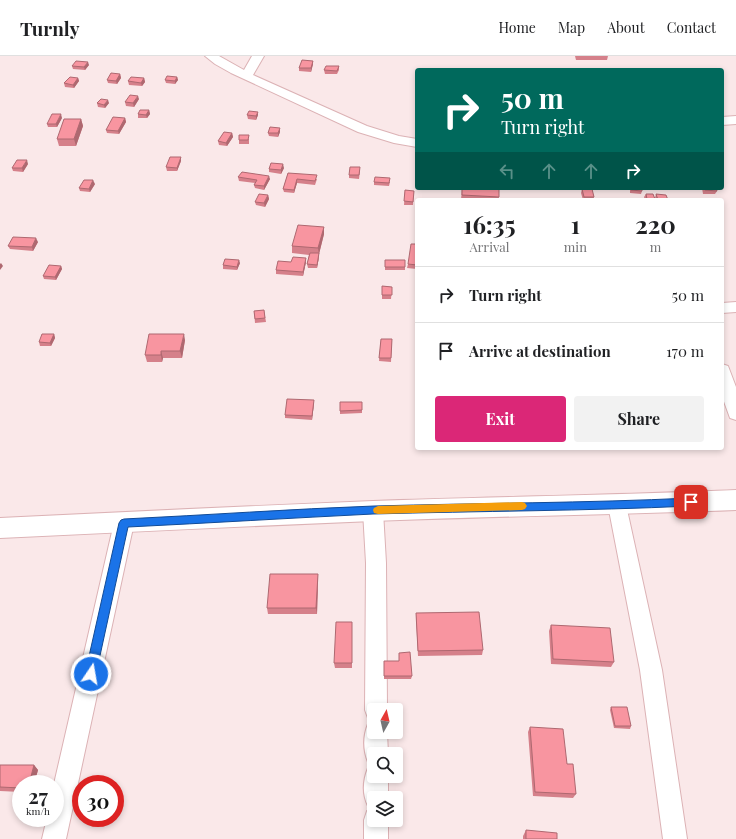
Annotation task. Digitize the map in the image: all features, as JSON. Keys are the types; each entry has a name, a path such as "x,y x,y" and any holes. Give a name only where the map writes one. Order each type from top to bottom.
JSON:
{"street":[{"path":"211,56 222,65 367,132 415,143"},
{"path":"246,76 258,56"},
{"path":"724,121 736,120"},
{"path":"724,308 736,307"},
{"path":"724,376 736,413"},
{"path":"0,528 372,510 617,505 736,500"},
{"path":"617,505 651,670 675,839"},
{"path":"372,510 376,563 376,703"},
{"path":"54,839 124,523"},
{"path":"376,827 376,839"}],"building":[{"path":"302,60 313,61 311,68 299,68"},
{"path":"76,61 88,62 84,67 72,66"},
{"path":"326,66 339,66 337,71 324,70"},
{"path":"111,73 120,74 116,81 107,80"},
{"path":"167,76 177,77 175,81 165,80"},
{"path":"70,77 78,78 73,85 64,83"},
{"path":"131,77 144,78 141,83 128,81"},
{"path":"130,95 138,96 133,103 125,102"},
{"path":"101,99 108,100 104,105 97,103"},
{"path":"140,110 149,110 146,115 138,114"},
{"path":"249,111 258,112 256,116 247,115"},
{"path":"52,114 61,114 56,124 47,124"},
{"path":"113,117 125,118 118,131 106,130"},
{"path":"64,119 81,119 74,139 57,139"},
{"path":"270,127 280,128 278,133 268,133"},
{"path":"224,132 232,133 226,143 218,141"},
{"path":"239,135 249,135 248,140 239,140"},
{"path":"170,157 181,157 177,168 166,167"},
{"path":"17,160 27,160 22,168 12,168"},
{"path":"271,163 283,164 281,170 269,169"},
{"path":"350,167 360,167 359,175 349,175"},
{"path":"242,172 269,176 264,186 254,185 257,180 238,177"},
{"path":"288,173 317,175 315,181 297,179 294,190 283,189"},
{"path":"375,177 390,178 389,183 374,182"},
{"path":"84,180 93,180 89,189 79,188"},
{"path":"405,190 414,191 413,202 404,201"},
{"path":"462,190 499,190 499,197 462,195"},
{"path":"582,190 592,190 594,197 584,197"},
{"path":"259,194 268,195 264,203 255,202"},
{"path":"646,194 653,194 655,198 647,198"},
{"path":"656,194 666,195 667,198 657,198"},
{"path":"298,225 324,227 318,248 292,246"},
{"path":"13,237 36,238 32,247 8,246"},
{"path":"411,244 415,244 415,265 408,264"},
{"path":"310,253 319,253 317,265 307,264"},
{"path":"293,257 306,258 303,272 276,270 278,261 291,262"},
{"path":"225,259 239,260 237,267 223,265"},
{"path":"385,260 405,260 405,267 385,267"},
{"path":"49,265 61,266 55,277 43,276"},
{"path":"382,286 392,287 392,295 382,295"},
{"path":"264,310 265,318 255,319 254,311"},
{"path":"42,334 54,334 50,343 39,342"},
{"path":"149,334 184,334 180,351 161,351 161,355 145,355"},
{"path":"381,339 392,339 391,358 379,358"},
{"path":"287,399 314,400 312,416 285,415"},
{"path":"340,402 362,402 362,410 340,411"},
{"path":"270,574 318,574 316,608 267,608"},
{"path":"479,612 483,650 418,651 416,613"},
{"path":"336,622 352,622 352,663 334,663"},
{"path":"551,625 610,628 614,662 553,659"},
{"path":"410,652 412,676 384,676 384,661 399,661 399,653"},
{"path":"611,707 627,707 631,726 615,726"},
{"path":"530,727 563,729 567,764 573,764 576,794 535,792"},
{"path":"0,765 34,765 31,775 12,775 12,788 0,787"},
{"path":"526,830 557,833 557,839 526,839"}],"slow traffic":[{"path":"378,510 522,506"}],"route":[{"path":"91,674 124,523 372,510 691,502"}]}
